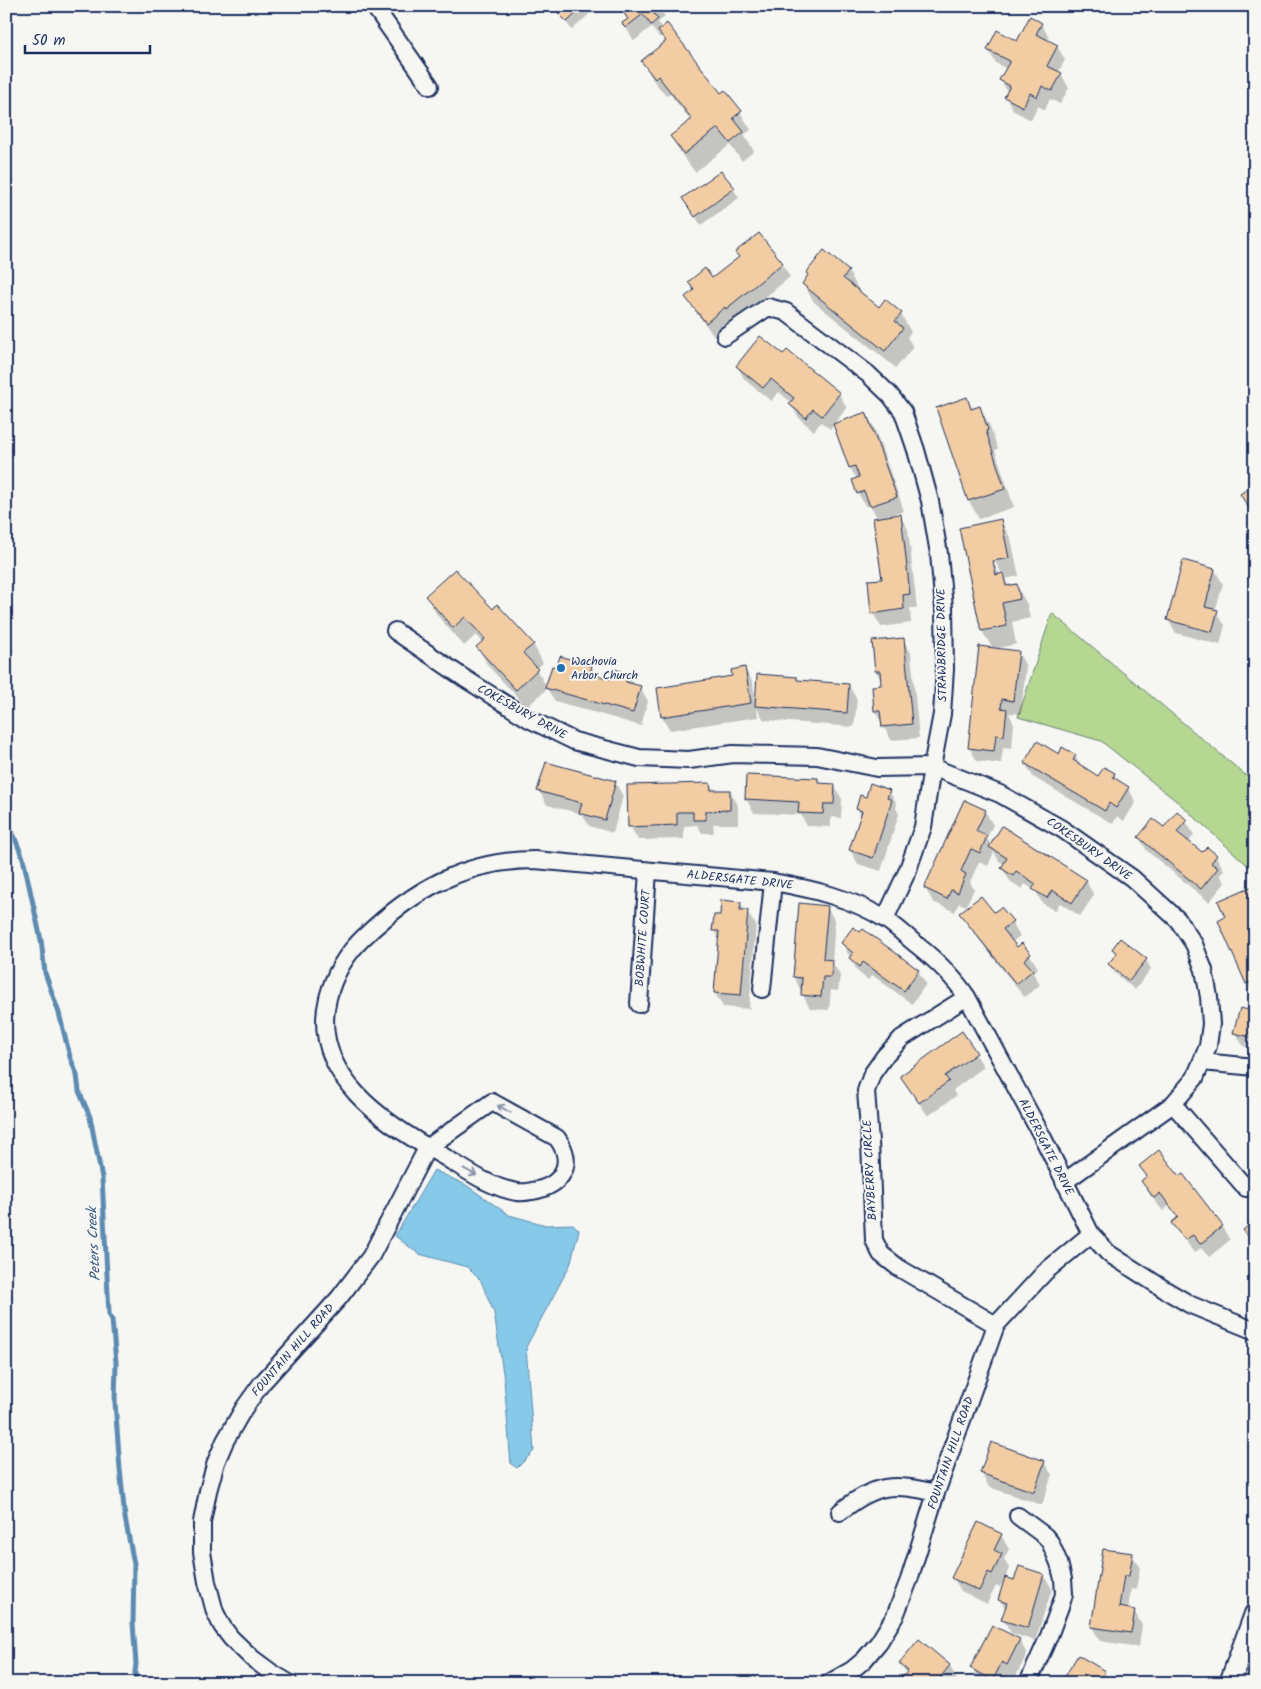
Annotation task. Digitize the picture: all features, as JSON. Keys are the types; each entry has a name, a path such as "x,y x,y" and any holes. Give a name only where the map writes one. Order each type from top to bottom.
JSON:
{"street":[{"path":"374,6 430,86"},
{"name":"STRAWBRIDGE DRIVE","path":"725,336 768,307 786,312 868,374 890,395 903,412 916,450 930,502 939,554 944,608 945,669 942,714 923,827 907,872 885,919"},
{"name":"COKESBURY DRIVE","path":"395,631 529,719 574,741 639,758 689,760 733,754 817,756 876,768 932,767 1000,794 1062,829 1132,878 1178,920 1194,944 1204,970 1209,996 1211,1024 1208,1046 1195,1078 1173,1104 1064,1182"},
{"name":"ALDERSGATE DRIVE","path":"427,1148 492,1102 557,1138 564,1148 566,1161 563,1174 545,1190 520,1193 506,1189 487,1181 427,1148 389,1122 366,1103 345,1081 336,1068 325,1024 325,1008 331,986 340,965 359,941 387,915 406,901 439,882 467,870 512,860 535,860 774,882 812,889 847,901 885,919 934,959 957,982 967,997 1091,1234 1108,1253 1166,1291 1191,1304 1255,1331"},
{"name":"BOBWHITE COURT","path":"639,1004 648,871"},
{"path":"762,989 774,882"},
{"name":"BAYBERRY CIRCLE","path":"967,997 902,1038 884,1056 872,1074 866,1091 874,1240 881,1254 898,1268 996,1325"},
{"path":"1202,1062 1255,1067"},
{"path":"1173,1104 1246,1188 1255,1181"},
{"name":"FOUNTAIN HILL ROAD","path":"289,1683 253,1659 236,1643 222,1626 215,1612 202,1552 202,1522 208,1491 216,1462 225,1441 244,1408 262,1383 338,1298 372,1256 427,1148"},
{"name":"FOUNTAIN HILL ROAD","path":"830,1683 852,1670 864,1660 879,1642 895,1616 909,1580 936,1493 996,1325 1045,1272 1091,1234"},
{"path":"840,1512 855,1500 876,1490 891,1486 905,1486 936,1493"},
{"path":"1018,1516 1046,1536 1059,1563 1063,1579 1062,1602 1028,1683"},
{"path":"1230,1683 1255,1614"}],"green space":[{"path":"1052,613 1255,783 1255,872 1180,804 1101,741 1018,717"}],"water":[{"path":"434,1170 466,1185 509,1215 546,1225 573,1224 579,1230 570,1265 526,1347 534,1451 517,1468 511,1464 504,1380 494,1313 481,1281 467,1267 419,1254 395,1236"}],"building":[{"path":"562,6 584,6 567,22 558,13"},
{"path":"619,6 654,6 650,9 658,19 651,25 643,14 625,28 622,23 628,19"},
{"path":"1030,16 1042,23 1036,34 1058,45 1047,66 1062,73 1052,91 1042,86 1037,97 1030,93 1023,107 1004,97 1010,86 999,80 1010,61 987,50 997,30 1017,41"},
{"path":"667,23 721,93 725,90 742,111 733,118 744,132 730,143 718,128 684,154 670,136 692,119 658,76 655,79 641,61 666,41 658,31"},
{"path":"721,171 735,188 695,217 682,198"},
{"path":"759,233 783,263 706,323 685,297 694,290 688,282 705,268 712,278 739,257 735,252"},
{"path":"824,250 849,271 843,278 879,307 885,299 902,313 895,321 903,328 885,351 802,284 808,275 806,273"},
{"path":"760,336 783,354 787,350 840,393 822,416 813,409 806,418 789,404 794,398 771,379 763,388 736,366"},
{"path":"967,397 971,409 980,406 1005,489 968,501 936,408"},
{"path":"866,412 897,497 870,506 864,491 857,494 852,480 859,477 855,466 849,468 833,424"},
{"path":"1255,479 1255,518 1240,494 1254,485 1252,481"},
{"path":"901,514 910,594 903,595 904,609 871,614 868,580 882,579 873,518"},
{"path":"1001,519 1009,558 993,561 996,575 1003,573 1006,586 1017,584 1020,599 1002,603 1007,626 981,631 959,528"},
{"path":"1183,560 1215,569 1205,607 1218,610 1212,632 1167,620"},
{"path":"455,569 493,609 497,604 534,644 523,653 538,669 516,690 476,647 485,639 465,617 453,628 425,596"},
{"path":"904,638 912,724 882,727 880,711 874,711 872,686 881,685 880,671 875,671 872,641"},
{"path":"979,646 1019,651 1013,701 1002,699 1001,708 1007,709 1004,736 996,735 994,751 968,748"},
{"path":"560,656 592,666 590,673 610,679 614,669 628,673 626,682 641,686 633,713 545,688 552,666 557,667"},
{"path":"745,667 751,703 661,717 657,688 732,676 731,670"},
{"path":"757,674 797,677 797,680 849,684 847,713 755,706"},
{"path":"1037,741 1059,754 1062,747 1076,755 1073,760 1098,776 1104,767 1115,773 1113,777 1129,787 1116,808 1109,803 1105,811 1024,763"},
{"path":"546,762 616,781 605,820 579,813 582,803 537,791"},
{"path":"746,775 818,778 818,783 835,784 834,804 824,804 823,814 798,813 799,802 745,799"},
{"path":"710,783 711,790 730,790 730,810 706,811 706,820 693,820 693,812 677,812 677,825 628,827 627,785"},
{"path":"870,783 890,790 887,798 892,800 873,858 849,850 862,811 856,809 860,795 866,797"},
{"path":"964,800 986,810 976,831 987,836 980,853 971,849 961,871 966,874 958,893 951,890 947,899 924,888"},
{"path":"1177,811 1187,820 1177,832 1202,852 1207,847 1217,855 1211,863 1218,868 1201,889 1138,837 1153,819 1164,827"},
{"path":"1002,826 1087,880 1072,903 1052,890 1047,898 1032,889 1036,884 1016,871 1013,876 1001,868 1007,858 989,847"},
{"path":"1255,885 1255,980 1246,984 1218,921 1225,917 1218,901"},
{"path":"981,896 994,912 1001,907 1013,921 1003,929 1017,947 1022,943 1031,954 1024,960 1033,970 1016,984 959,913"},
{"path":"721,900 741,902 740,910 748,910 741,995 714,993 719,931 712,931 714,915 720,915"},
{"path":"799,903 828,906 823,959 832,960 831,977 823,977 821,997 801,995 802,978 793,977"},
{"path":"853,927 860,932 863,929 919,970 904,991 863,962 860,967 849,958 853,953 841,943"},
{"path":"1120,938 1147,959 1129,981 1108,964 1117,953 1112,949"},
{"path":"1255,1006 1255,1038 1233,1033 1240,1008 1253,1011"},
{"path":"962,1031 977,1053 945,1076 949,1081 919,1103 900,1076"},
{"path":"1159,1150 1179,1176 1183,1174 1223,1226 1200,1244 1193,1235 1185,1240 1171,1223 1178,1217 1160,1193 1154,1198 1141,1181 1147,1176 1139,1166"},
{"path":"1255,1220 1255,1244 1243,1230"},
{"path":"991,1442 1045,1461 1034,1492 980,1473"},
{"path":"978,1522 1002,1534 994,1550 1002,1554 992,1574 988,1572 979,1591 951,1578"},
{"path":"1103,1549 1133,1553 1129,1576 1124,1576 1119,1607 1135,1610 1131,1633 1091,1627"},
{"path":"1019,1566 1044,1574 1028,1628 1001,1620 1007,1603 998,1600 1005,1577 1014,1580"},
{"path":"992,1625 1020,1639 1007,1665 1002,1662 993,1680 970,1668"},
{"path":"919,1639 950,1665 936,1683 897,1683 908,1671 899,1663"},
{"path":"1078,1655 1105,1671 1098,1683 1061,1683"}],"waterway":[{"name":"Peters Creek","path":"6,817 23,858 41,940 45,973 77,1075 79,1091 90,1117 102,1178 109,1314 112,1320 116,1362 115,1402 120,1469 125,1518 134,1564 133,1623 136,1683"}],"place":[{"name":"Wachovia Arbor Church","path":"561,668"}]}
